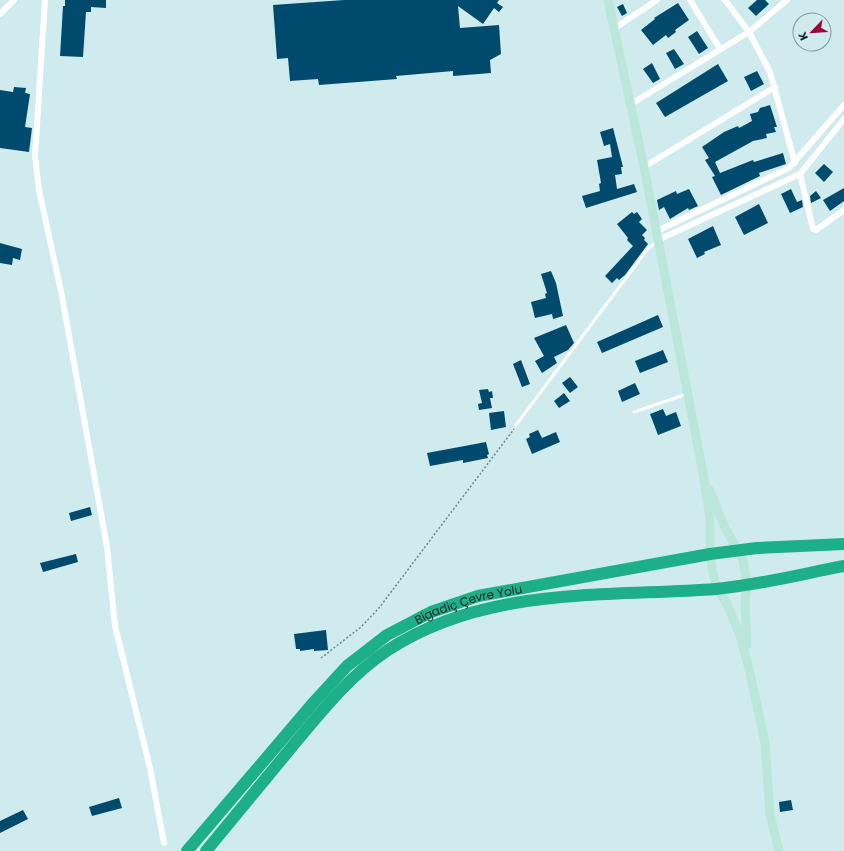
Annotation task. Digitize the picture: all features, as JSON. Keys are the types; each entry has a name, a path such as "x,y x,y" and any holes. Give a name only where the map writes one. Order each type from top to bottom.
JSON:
{"highway":[{"name":"Bigadiç Çevre Yolu","path":"188,851 347,666 387,635 431,612 478,596 710,554 738,550 844,544"},
{"name":"Bigadiç Çevre Yolu","path":"206,851 338,694 359,673 387,651 451,618 485,608 549,597 747,585 844,566"}],"street":[{"path":"0,14 14,0"},
{"path":"45,0 35,156 39,190 62,296 107,547 114,626 150,768 164,843"},
{"path":"608,0 644,166 703,473 710,519 710,554 717,588 727,604 740,635 750,672 765,743 770,815 779,851"},
{"path":"615,28 657,0"},
{"path":"690,0 720,49"},
{"path":"725,0 749,32 763,56 775,87 795,163"},
{"path":"631,104 749,32 786,0"},
{"path":"644,166 775,87"},
{"path":"658,236 781,172 795,163 844,105"},
{"path":"658,236 800,174 844,119"},
{"path":"800,174 813,229 816,230 844,210"},
{"path":"703,473 725,528 743,560 747,585 746,628 750,672"}],"lane":[{"path":"516,425 658,236"},
{"path":"634,412 687,394"}],"path":[{"path":"321,658 361,627 379,608 516,425"}],"building":[{"path":"65,0 106,0 106,8 91,7 91,12 86,12 83,57 60,56 63,6 65,6"},
{"path":"344,0 499,0 497,3 503,7 499,12 494,8 483,24 458,6 460,28 499,25 501,54 490,60 491,73 453,76 453,71 396,76 397,79 319,85 318,79 290,81 288,58 277,59 273,5"},
{"path":"757,0 765,0 769,4 756,16 748,8"},
{"path":"678,3 689,20 675,30 676,32 668,38 666,35 653,45 641,30 655,19 654,18"},
{"path":"623,4 627,13 622,16 617,7"},
{"path":"697,31 708,48 699,54 688,37"},
{"path":"674,49 684,64 675,69 666,53"},
{"path":"652,63 660,79 653,83 643,69"},
{"path":"718,64 728,81 665,117 656,103"},
{"path":"757,71 764,84 751,91 744,77"},
{"path":"14,87 26,88 25,93 30,94 25,127 32,128 29,152 0,148 0,90 13,92"},
{"path":"770,105 777,127 774,127 776,132 766,134 767,138 753,141 715,162 720,173 753,160 754,162 783,153 786,164 759,173 760,176 721,195 712,177 715,176 705,160 709,158 702,147 724,132 738,126 739,128 752,121 750,114 758,112 760,108"},
{"path":"613,128 623,167 621,167 622,174 615,175 617,189 634,184 637,192 586,208 582,196 600,191 599,184 601,183 597,160 612,157 610,144 604,146 600,132"},
{"path":"824,164 833,172 824,182 815,173"},
{"path":"844,188 844,201 830,211 823,200"},
{"path":"689,189 698,206 689,210 688,208 670,219 664,207 659,210 657,200 676,191 677,194"},
{"path":"791,189 797,202 802,200 803,207 790,213 781,194"},
{"path":"816,191 821,198 811,203 810,196"},
{"path":"759,204 768,223 744,235 735,217"},
{"path":"632,212 634,214 637,212 642,219 639,222 647,230 642,235 648,244 625,275 619,280 617,278 612,283 605,276 633,246 627,240 628,238 617,224"},
{"path":"713,226 721,245 704,252 705,254 697,258 688,239"},
{"path":"0,243 22,249 20,260 13,258 12,265 0,263"},
{"path":"551,271 556,283 563,316 553,319 552,314 535,318 531,302 546,298 545,294 547,293 541,274"},
{"path":"658,315 663,327 602,353 597,342"},
{"path":"566,325 574,343 568,350 554,357 557,363 542,373 535,361 544,356 534,338"},
{"path":"663,350 668,362 640,373 635,361"},
{"path":"521,360 530,384 522,387 513,364"},
{"path":"570,377 578,387 570,393 562,383"},
{"path":"635,383 640,394 622,402 618,391"},
{"path":"488,389 489,392 492,391 493,398 490,398 492,408 479,410 478,404 482,403 479,390"},
{"path":"564,393 570,401 559,408 554,401"},
{"path":"663,409 666,416 676,412 681,426 658,435 650,414"},
{"path":"504,411 506,427 491,430 489,413"},
{"path":"538,430 542,438 556,432 560,442 532,454 526,439 530,437 529,434"},
{"path":"486,442 489,454 487,455 488,458 463,463 463,460 430,466 427,453"},
{"path":"90,507 92,515 71,521 69,513"},
{"path":"76,554 78,562 43,572 40,563"},
{"path":"326,630 328,650 314,651 314,649 300,651 300,649 296,649 294,634"},
{"path":"119,798 122,808 92,816 89,807"},
{"path":"791,800 793,810 780,812 779,802"},
{"path":"23,810 28,819 0,833 0,821"}]}
